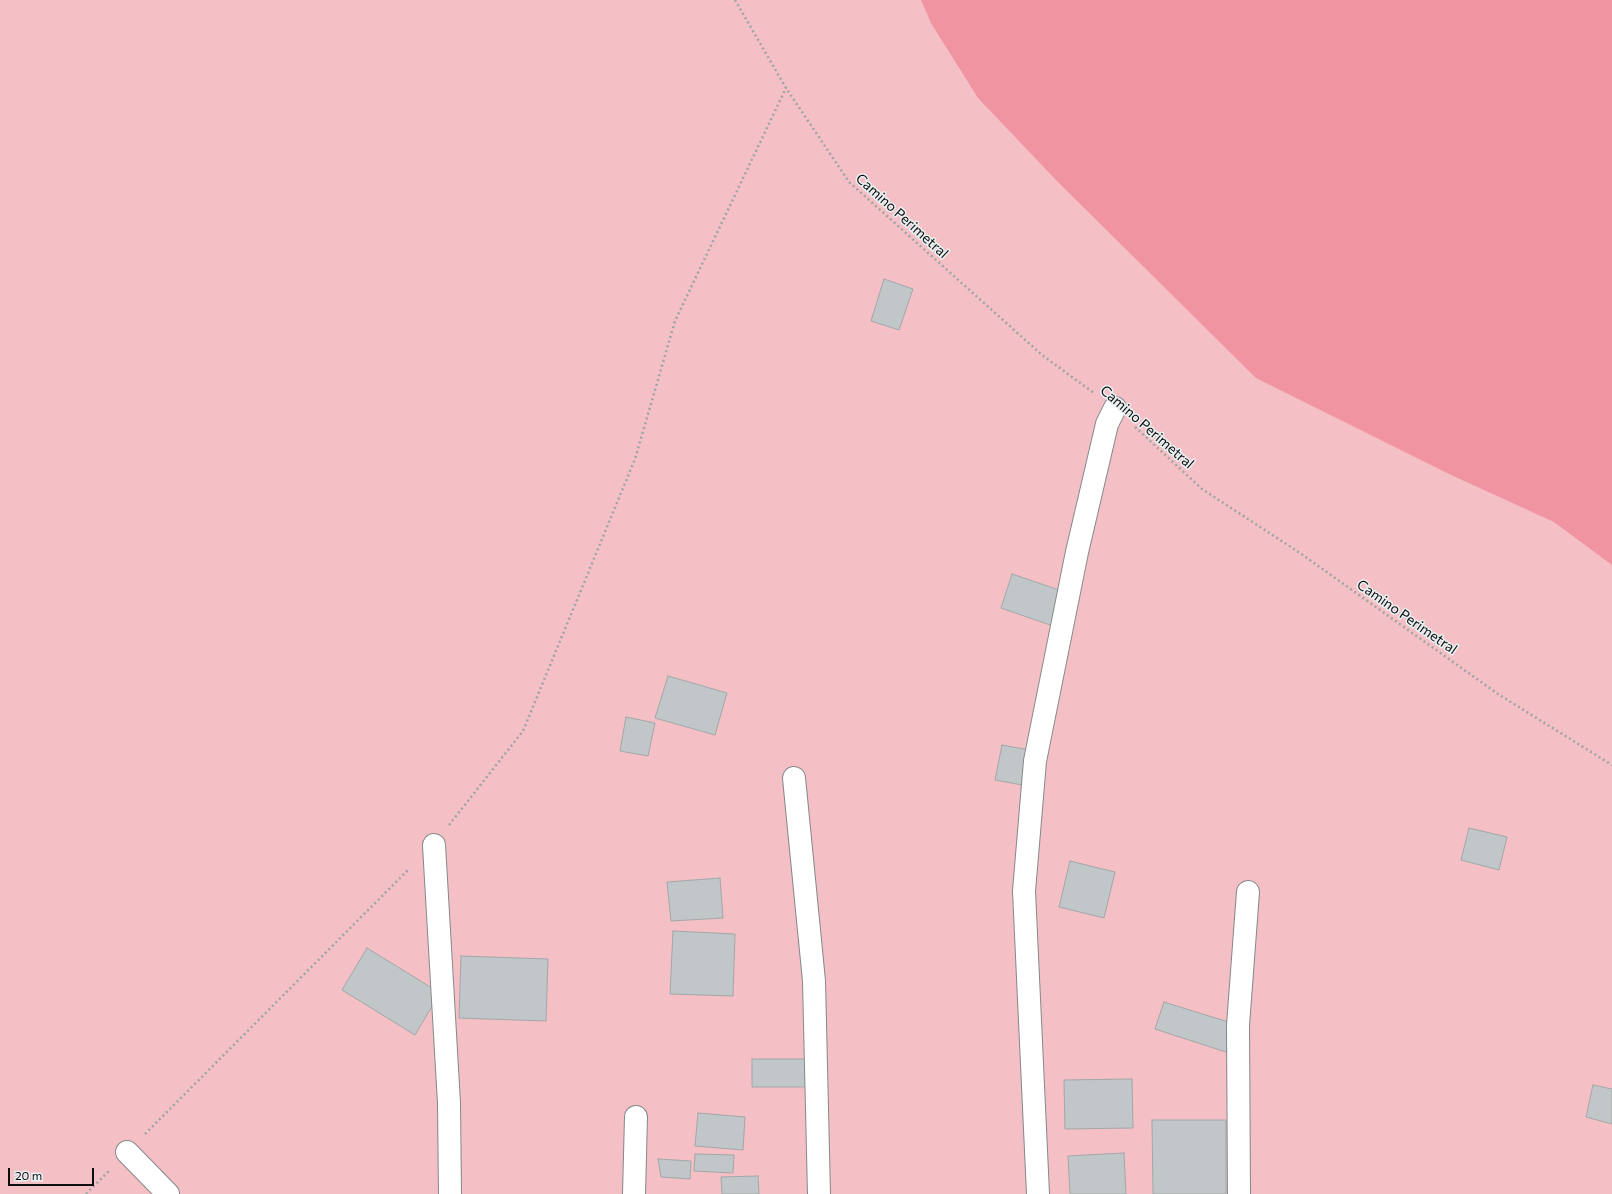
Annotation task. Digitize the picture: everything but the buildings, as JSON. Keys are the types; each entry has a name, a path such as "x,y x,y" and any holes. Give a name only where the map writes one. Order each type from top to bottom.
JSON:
{"street":[{"path":"1038,1194 1024,891 1036,761 1078,552 1107,424 1115,408"},
{"path":"794,778 814,981 819,1194"},
{"path":"434,845 449,1103 450,1194"},
{"path":"1239,1194 1238,1026 1248,892"},
{"path":"634,1194 636,1117"},
{"path":"127,1152 168,1194"}],"path":[{"name":"Camino Perimetral","path":"735,0 786,88 849,182 1042,355 1115,408 1202,489 1300,553 1498,694 1612,765"},
{"path":"86,1194 434,845 523,731 635,459 675,321 786,88"}],"shaded area":[{"path":"0,0 1612,0 1612,1194 0,1194"},
{"path":"921,0 1612,0 1612,565 1554,522 1449,474 1256,378 1057,181 978,98 931,23"}]}
